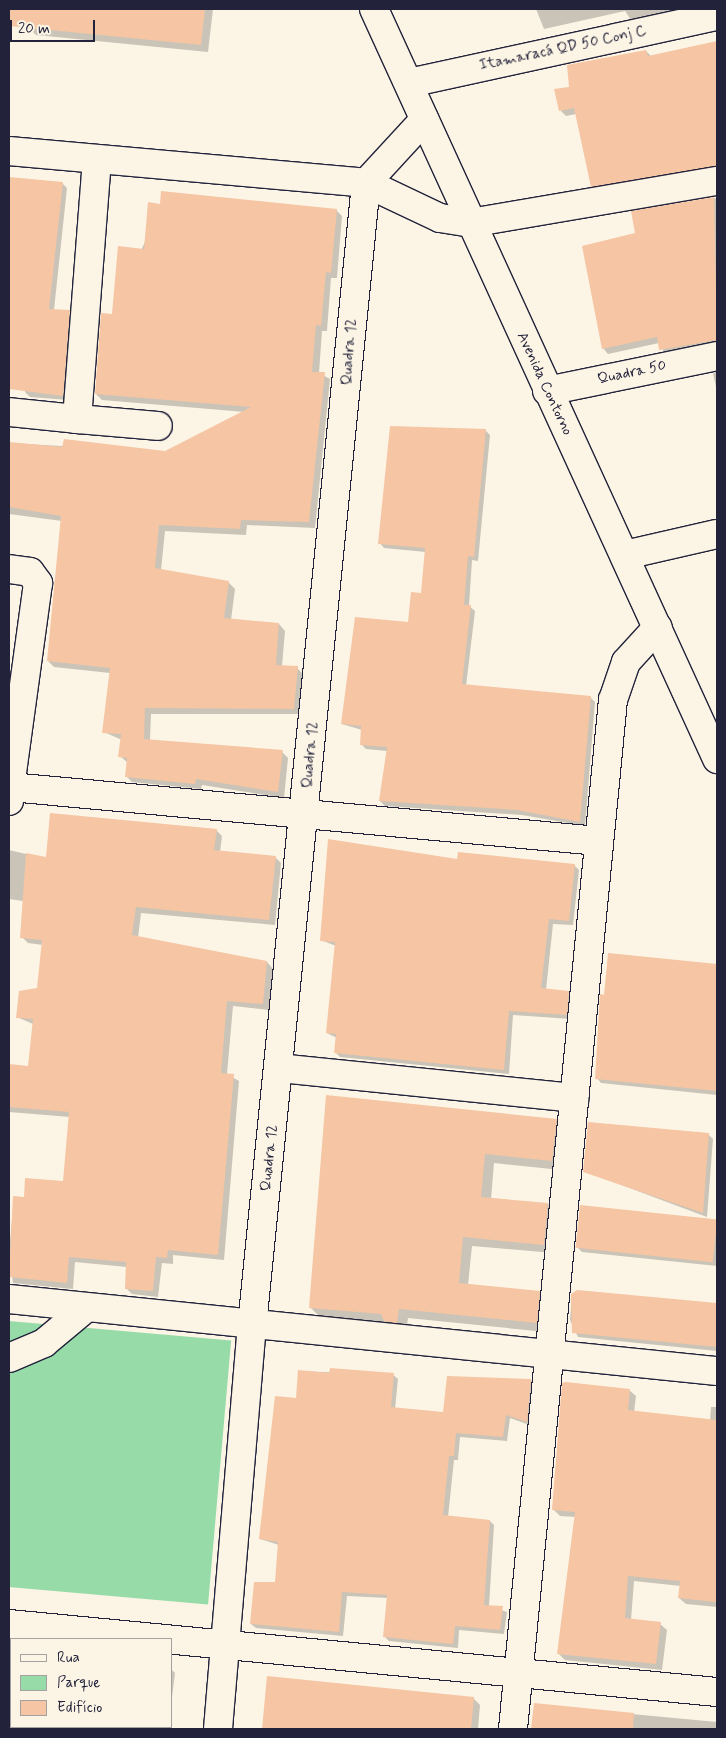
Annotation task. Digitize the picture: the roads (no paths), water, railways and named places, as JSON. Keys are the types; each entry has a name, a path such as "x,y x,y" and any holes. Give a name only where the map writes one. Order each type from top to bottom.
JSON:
{"street":[{"name":"Avenida Contorno","path":"374,9 409,82 424,120 547,391 658,627 707,711 717,759"},
{"name":"Itamaracá QD 50 Conj C","path":"409,82 717,16"},
{"path":"366,184 424,120"},
{"path":"9,151 366,184 440,218 470,223 717,181"},
{"path":"76,419 97,160"},
{"name":"Quadra 12","path":"218,1729 227,1644 252,1326 305,816 366,184"},
{"name":"Quadra 50","path":"547,391 717,356"},
{"path":"9,412 158,426"},
{"path":"625,555 717,534"},
{"path":"9,569 30,572 38,583 9,794 305,816 599,841"},
{"path":"513,1729 613,700 626,662 658,627"},
{"path":"279,1068 574,1098"},
{"path":"9,1299 252,1326 717,1371"},
{"path":"9,1358 44,1343 86,1308"},
{"path":"9,1624 162,1638"},
{"path":"172,1639 519,1670 717,1692"}]}
